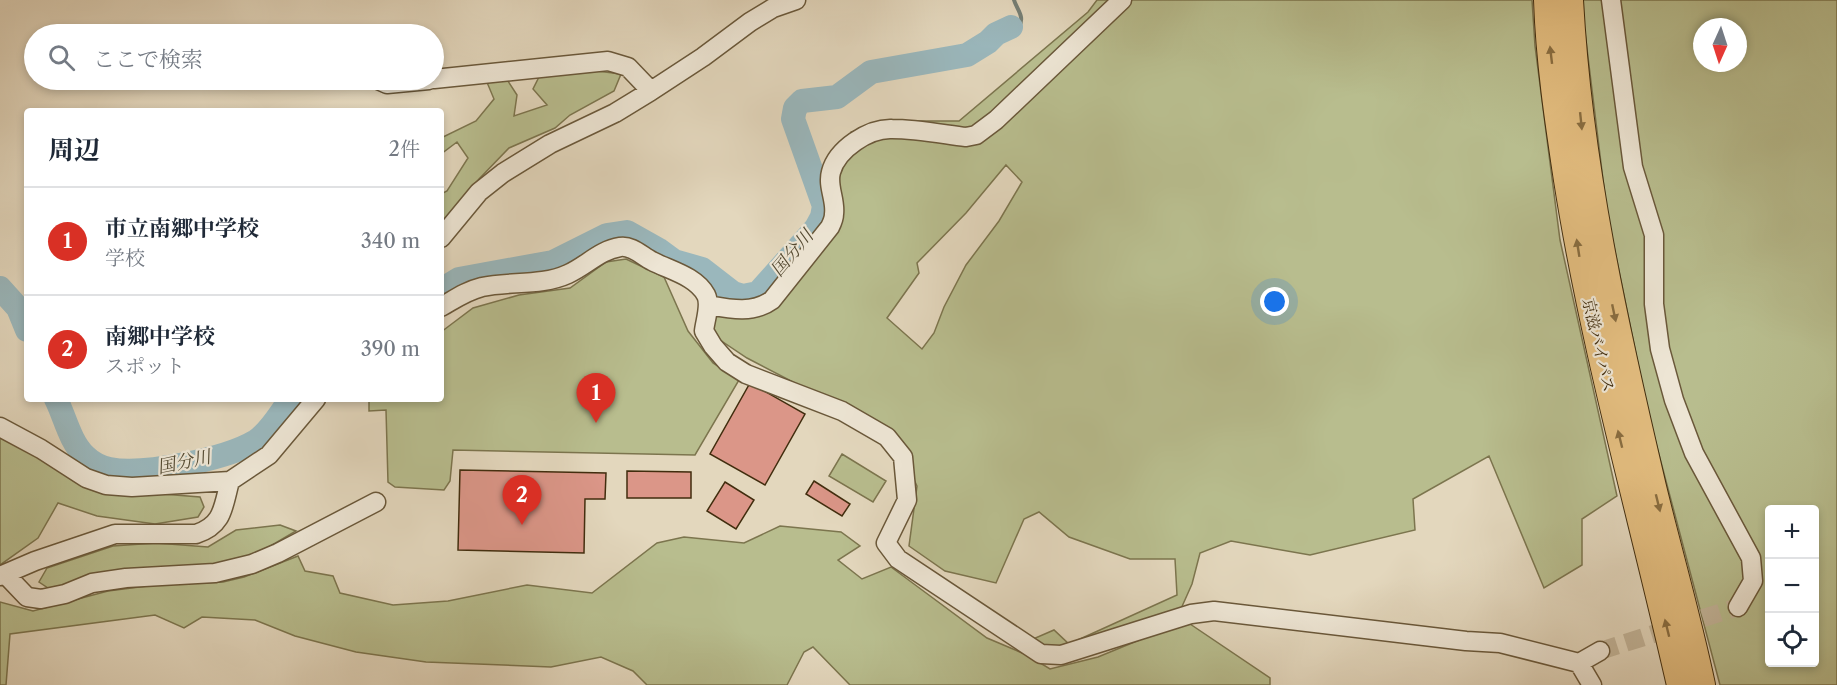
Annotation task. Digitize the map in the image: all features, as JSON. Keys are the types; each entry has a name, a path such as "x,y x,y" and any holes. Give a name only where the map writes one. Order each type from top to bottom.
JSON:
{"highway":[{"name":"京滋バイパス","path":"1547,0 1548,33 1560,135 1579,257 1603,370 1680,685"},
{"name":"京滋バイパス","path":"1570,0 1582,132 1601,252 1653,487 1702,685"}],"street":[{"path":"444,234 479,192 503,173 550,144 615,113 651,91 703,57 750,21 773,8 796,0"},
{"path":"708,305 747,310 761,308 772,300 830,227 835,213 830,183 831,171 841,155 853,143 890,128 966,137 976,135 996,120 1122,0"},
{"path":"1611,0 1633,167 1654,235 1654,304 1660,349 1674,400 1694,453 1751,558 1753,581 1738,607"},
{"path":"444,78 608,61 628,67 651,91"},
{"path":"444,305 461,294 482,287 551,279 568,274 603,252 621,246 629,247 692,280 706,295 708,305 704,331 727,362 746,374 842,411 887,437 903,458 907,500 886,543 898,559 1041,654 1061,655 1191,614 1214,611 1500,643 1579,663 1600,651"},
{"path":"0,427 41,449 86,478 106,485 132,487 230,481 269,455 313,402"},
{"path":"230,481 221,514 216,524 209,530 196,534 115,534 35,561 3,575 27,597 41,599 65,594 92,584 126,578 215,573 252,564 278,553 376,502"},
{"path":"1579,663 1592,685"}],"green space":[{"path":"1097,0 1532,0 1535,46 1560,240 1617,496 1582,519 1582,565 1544,588 1489,456 1413,499 1415,530 1310,555 1231,541 1200,553 1192,584 1180,611 1061,651 1040,648 1033,639 1054,630 1069,644 1177,595 1175,559 1130,559 1069,537 1039,512 1024,519 996,583 945,571 909,546 917,486 893,434 747,358 711,334 714,315 763,310 838,222 837,181 851,132 886,121 959,121 1088,12","holes":["1006,165 1022,182 999,221 966,265 944,307 934,333 922,349 887,318 919,273 917,263 966,213"]},
{"path":"1581,0 1837,0 1837,685 1720,685 1648,413 1607,212"},
{"path":"597,71 621,74 614,91 570,115 555,128 509,148 479,179 444,223 444,192 468,158 457,142 444,152 444,137 476,121 494,99 486,80 506,78 517,95 514,116 547,105 533,89 540,75"},
{"path":"626,259 664,277 688,331 713,363 739,380 695,455 453,450 450,481 444,490 395,487 388,482 386,410 369,411 369,402 444,402 444,330 473,308 519,295 570,288 606,262"},
{"path":"0,434 112,490 200,497 204,507 198,517 155,524 97,516 58,503 38,538 0,565"},
{"path":"842,454 886,481 873,502 829,476"},
{"path":"280,525 296,531 262,551 231,564 51,590 39,582 47,568 113,546 156,543 208,547 236,530"},
{"path":"780,526 841,532 860,546 838,560 862,579 891,567 987,638 1027,655 1050,669 1098,657 1166,629 1190,624 1270,678 1270,685 850,685 813,647 804,652 787,685 647,685 633,671 601,657 551,667 426,662 356,652 295,636 255,620 202,617 184,628 155,615 10,634 6,685 0,685 0,602 33,611 108,591 155,585 223,582 244,577 298,556 305,571 333,576 340,593 393,605 448,601 527,585 592,593 657,543 684,537 744,543"}],"building":[{"path":"750,383 805,414 765,485 710,454"},
{"path":"460,470 606,473 605,499 585,499 584,553 458,550"},
{"path":"627,471 691,472 691,498 627,498"},
{"path":"814,481 850,504 842,516 806,494"},
{"path":"725,482 754,500 736,529 707,511"}],"waterway":[{"name":"国分川","path":"1011,27 1019,27 1021,23 1020,13 1014,0"},
{"name":"国分川","path":"444,288 459,279 553,262 607,235 627,232 674,261 702,269 733,293 743,296 758,293 816,228 822,217 824,206 793,119 795,108 802,101 837,97 871,72 967,55 996,34 1011,27"},
{"name":"国分川","path":"0,288 18,308 24,323"},
{"name":"国分川","path":"57,402 72,437 85,456 102,467 124,471 163,468 205,460 242,448 256,441 266,432 289,402"}],"tunnel":[{"path":"1600,651 1738,607"}],"place":[{"name":"市立南郷中学校","path":"596,423"},
{"name":"南郷中学校","path":"522,525"}]}
